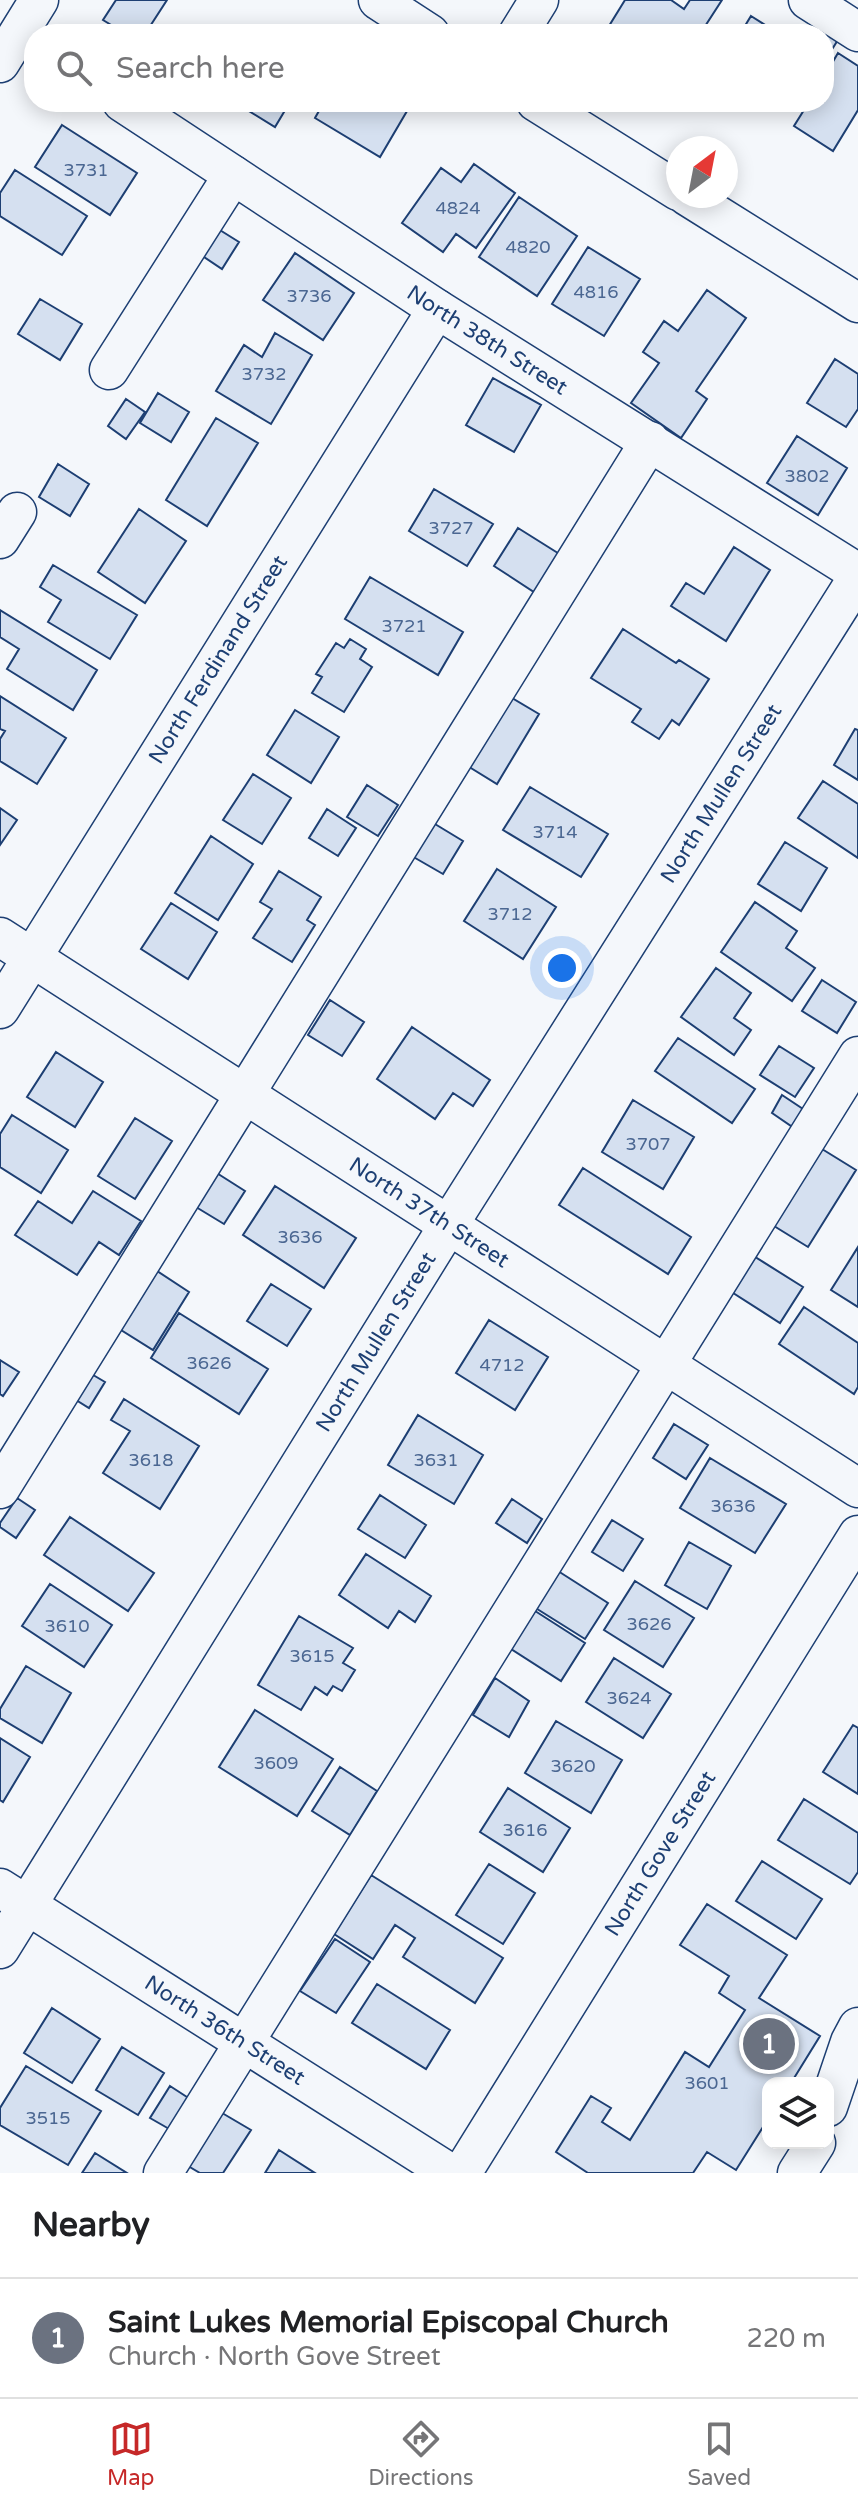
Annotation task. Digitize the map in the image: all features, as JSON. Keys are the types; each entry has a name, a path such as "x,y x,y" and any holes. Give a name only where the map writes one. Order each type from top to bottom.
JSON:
{"street":[{"path":"13,41 39,0"},
{"path":"378,0 415,24"},
{"path":"524,24 539,0"},
{"path":"808,0 858,32"},
{"name":"North 38th Street","path":"137,112 437,309 858,575"},
{"path":"552,112 666,183"},
{"path":"109,370 233,175"},
{"path":"706,208 858,303"},
{"name":"North Ferdinand Street","path":"0,1009 437,309"},
{"path":"0,1489 650,441"},
{"name":"North Mullen Street","path":"0,1949 14,1897 448,1226 858,575"},
{"name":"North 37th Street","path":"0,937 858,1488"},
{"path":"163,2173 858,1056"},
{"name":"North Gove Street","path":"462,2173 858,1535"},
{"name":"North 36th Street","path":"14,1897 450,2173"},
{"path":"834,2089 858,2027"},
{"path":"797,2173 812,2149"}],"building":[{"path":"116,0 167,0 151,24 110,24 103,20"},
{"path":"625,0 671,0 684,9 690,0 722,0 706,24 610,24"},
{"path":"751,16 764,24 746,24"},
{"path":"834,31 841,35 834,46"},
{"path":"838,53 858,66 858,110 833,151 794,126 803,112 834,112 834,60"},
{"path":"250,112 284,112 275,127"},
{"path":"318,112 406,112 380,157 315,118"},
{"path":"62,125 137,173 110,215 35,167"},
{"path":"474,164 515,193 476,248 456,234 443,252 402,223 441,168 461,182"},
{"path":"15,170 87,216 62,255 0,216 0,193"},
{"path":"519,197 577,236 537,296 479,257"},
{"path":"215,227 239,242 222,269 198,253"},
{"path":"588,247 640,279 604,336 552,304"},
{"path":"295,253 354,293 323,340 263,300"},
{"path":"707,290 746,318 696,391 707,399 681,438 631,403 659,363 643,352 664,321 678,331"},
{"path":"40,299 82,324 60,360 18,334"},
{"path":"275,333 312,355 271,424 216,391 244,345 262,357"},
{"path":"835,359 858,374 858,409 846,427 807,403"},
{"path":"493,378 541,405 514,452 466,425"},
{"path":"158,393 189,412 171,442 140,423"},
{"path":"126,399 145,412 126,439 108,426"},
{"path":"216,418 258,443 207,526 166,500"},
{"path":"797,436 847,468 818,515 767,483"},
{"path":"58,464 89,484 70,516 39,497"},
{"path":"434,489 493,524 467,566 409,531"},
{"path":"139,509 186,541 145,603 98,572"},
{"path":"518,528 561,555 537,594 494,566"},
{"path":"734,547 770,570 726,641 671,606 686,583 704,594"},
{"path":"53,565 137,615 110,659 48,622 61,600 40,587"},
{"path":"370,577 463,632 438,675 345,619"},
{"path":"0,610 97,670 73,710 7,669 19,649 0,637"},
{"path":"623,629 676,663 679,660 709,679 679,725 672,720 659,739 632,722 641,709 591,678"},
{"path":"350,639 366,649 360,659 372,667 344,712 312,693 322,677 316,674 336,643 344,648"},
{"path":"507,695 539,714 497,784 466,765"},
{"path":"0,696 66,738 37,784 0,761 0,739 5,731 0,729"},
{"path":"295,710 339,737 311,783 267,755"},
{"path":"855,729 858,730 858,780 834,765"},
{"path":"253,774 291,798 262,844 223,820"},
{"path":"823,781 858,804 858,858 798,818"},
{"path":"367,785 398,805 378,836 347,817"},
{"path":"530,787 608,834 581,877 503,830"},
{"path":"0,808 17,820 0,845"},
{"path":"327,809 356,828 338,856 309,838"},
{"path":"430,821 463,841 443,874 410,855"},
{"path":"211,836 253,864 218,920 175,893"},
{"path":"785,842 827,868 801,911 758,884"},
{"path":"497,869 556,907 523,959 464,921"},
{"path":"279,871 321,897 307,920 315,925 292,962 253,938 272,909 260,902"},
{"path":"755,902 797,931 786,948 815,968 792,1001 721,952"},
{"path":"171,903 217,932 188,979 141,949"},
{"path":"716,968 751,993 734,1018 751,1030 734,1055 681,1017"},
{"path":"822,980 856,1002 837,1033 802,1011"},
{"path":"330,1000 364,1022 342,1056 308,1035"},
{"path":"412,1027 490,1080 473,1106 453,1093 435,1119 377,1079"},
{"path":"678,1038 755,1089 732,1123 655,1071"},
{"path":"779,1046 814,1068 795,1097 760,1075"},
{"path":"56,1052 103,1082 75,1127 27,1097"},
{"path":"782,1095 806,1111 794,1128 772,1113"},
{"path":"633,1100 694,1137 663,1189 602,1152"},
{"path":"12,1115 68,1150 41,1193 0,1167 0,1134"},
{"path":"135,1118 172,1141 135,1199 98,1176"},
{"path":"822,1149 856,1170 808,1247 774,1226"},
{"path":"583,1168 691,1237 668,1274 559,1205"},
{"path":"212,1170 245,1191 224,1224 191,1204"},
{"path":"275,1186 356,1238 324,1288 243,1235"},
{"path":"93,1191 141,1221 119,1255 99,1242 77,1275 15,1235 38,1201 72,1223"},
{"path":"858,1247 858,1307 831,1290"},
{"path":"752,1255 803,1287 780,1323 730,1291"},
{"path":"151,1267 189,1292 153,1350 113,1325"},
{"path":"271,1284 311,1309 287,1346 247,1321"},
{"path":"804,1307 858,1343 858,1387 854,1394 779,1344"},
{"path":"179,1313 268,1369 239,1414 151,1358"},
{"path":"489,1320 548,1357 515,1410 456,1373"},
{"path":"0,1360 19,1372 3,1396 0,1394"},
{"path":"83,1369 105,1382 89,1408 68,1395"},
{"path":"124,1399 199,1446 160,1509 103,1473 130,1431 111,1420"},
{"path":"418,1415 483,1455 454,1504 388,1465"},
{"path":"674,1424 708,1445 686,1479 653,1458"},
{"path":"710,1458 786,1504 755,1553 680,1508"},
{"path":"380,1495 426,1525 405,1558 358,1529"},
{"path":"17,1498 35,1510 16,1538 0,1527 0,1523"},
{"path":"512,1499 542,1519 527,1543 496,1523"},
{"path":"70,1517 154,1573 128,1611 44,1555"},
{"path":"612,1520 643,1539 623,1571 592,1552"},
{"path":"689,1542 731,1566 707,1609 665,1585"},
{"path":"366,1554 431,1596 415,1622 399,1611 388,1628 339,1595"},
{"path":"558,1571 608,1603 585,1639 534,1607"},
{"path":"635,1581 694,1618 663,1667 604,1630"},
{"path":"50,1584 112,1625 84,1667 22,1626"},
{"path":"532,1609 585,1643 561,1681 508,1647"},
{"path":"299,1616 353,1648 343,1663 355,1670 342,1691 333,1686 327,1695 315,1687 301,1710 258,1685"},
{"path":"614,1658 671,1694 643,1738 586,1702"},
{"path":"26,1666 71,1693 42,1743 0,1718 0,1709"},
{"path":"495,1678 529,1701 509,1737 473,1715"},
{"path":"255,1710 333,1759 297,1816 219,1767"},
{"path":"556,1721 622,1760 591,1813 525,1773"},
{"path":"853,1725 858,1728 858,1794 823,1772"},
{"path":"0,1738 30,1757 3,1802 0,1800"},
{"path":"340,1767 377,1791 350,1835 312,1811"},
{"path":"508,1788 570,1828 543,1872 480,1832"},
{"path":"804,1799 858,1833 858,1872 850,1884 778,1840"},
{"path":"762,1861 822,1899 796,1939 736,1901"},
{"path":"489,1864 535,1893 503,1944 456,1915"},
{"path":"371,1875 503,1958 475,2003 403,1957 415,1938 395,1925 373,1959 334,1934"},
{"path":"707,1904 787,1955 759,1998 820,2036 795,2077 762,2077 762,2129 736,2170 707,2152 693,2173 588,2173 556,2152 591,2096 611,2108 602,2122 630,2140 685,2052 709,2067 745,2010 719,1993 729,1976 680,1945"},
{"path":"335,1939 370,1962 336,2013 300,1991"},
{"path":"377,1984 450,2030 426,2069 352,2023"},
{"path":"52,2008 100,2039 72,2083 24,2053"},
{"path":"122,2047 164,2073 138,2115 96,2090"},
{"path":"26,2066 101,2111 68,2165 0,2125 0,2108"},
{"path":"170,2086 190,2099 171,2130 150,2118"},
{"path":"217,2110 251,2130 223,2173 200,2173 183,2163"},
{"path":"279,2150 315,2173 265,2173"},
{"path":"95,2153 127,2173 82,2173"}],"place":[{"name":"Saint Lukes Memorial Episcopal Church","path":"769,2044"}]}
